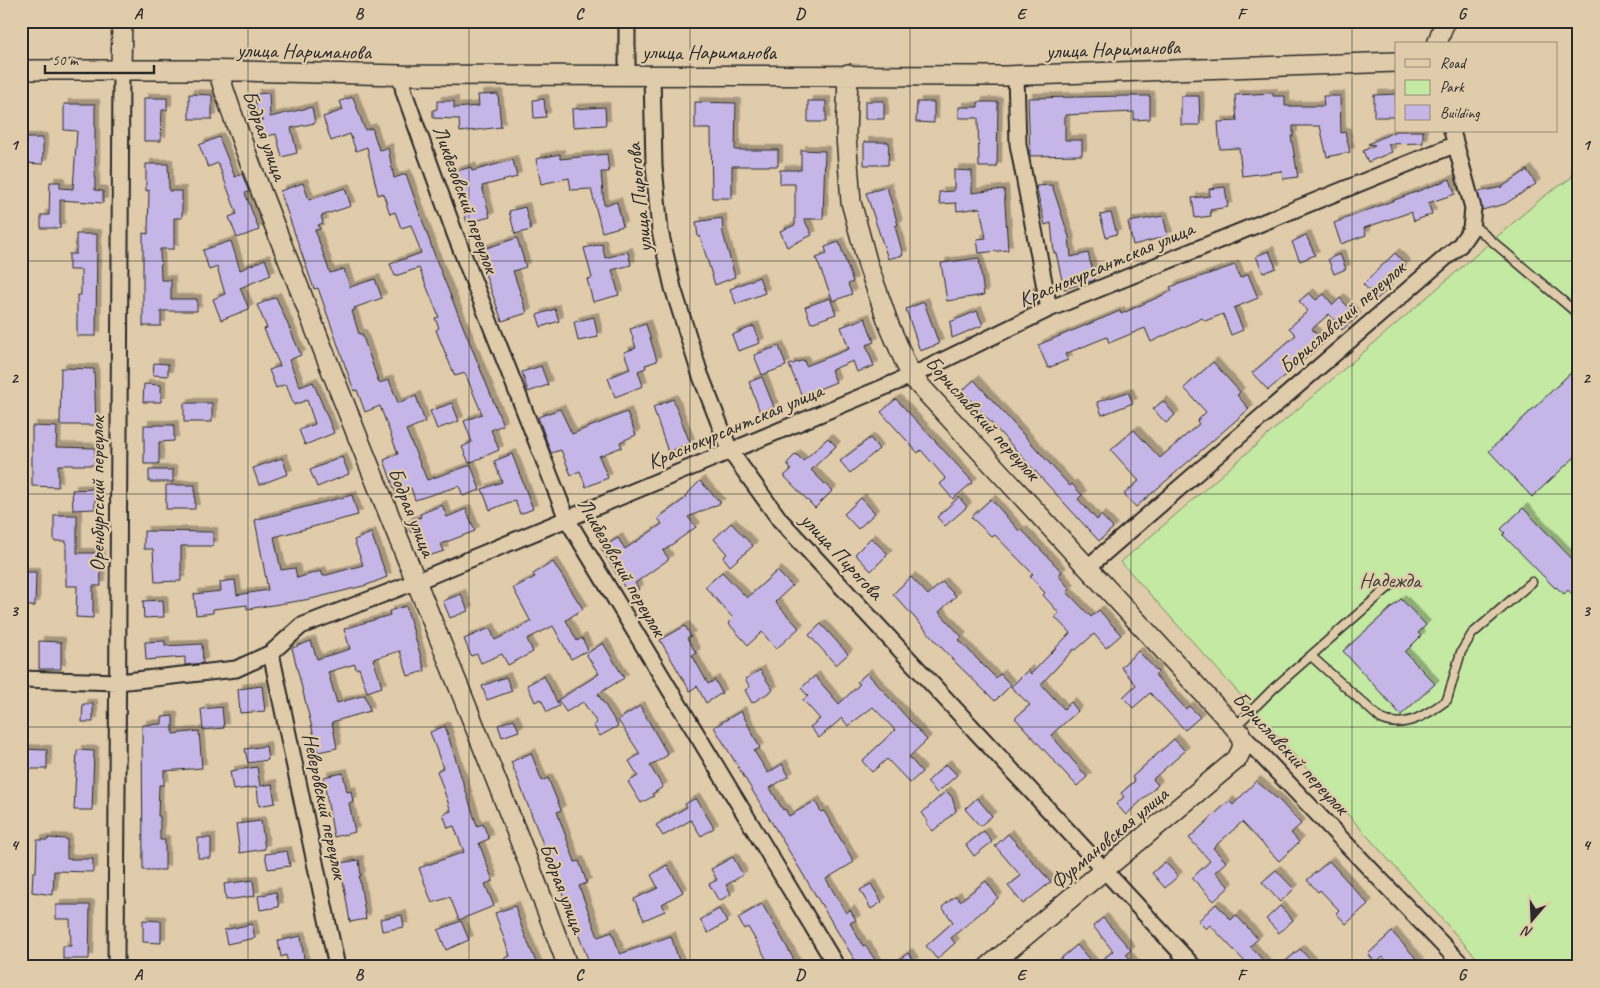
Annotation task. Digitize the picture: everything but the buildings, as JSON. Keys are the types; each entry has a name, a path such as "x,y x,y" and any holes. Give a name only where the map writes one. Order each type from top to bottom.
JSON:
{"street":[{"name":"Оренбургский переулок","path":"116,967 122,21"},
{"path":"627,21 627,74"},
{"path":"1438,42 1445,21"},
{"name":"улица Нариманова","path":"21,70 121,69 401,75 1016,75 1395,62"},
{"name":"Бодрая улица","path":"218,72 244,147 415,582 531,866 568,967"},
{"name":"Бориславский переулок","path":"848,74 846,136 851,202 868,265 888,325 911,376 1238,730 1464,967"},
{"name":"Ликбезовский переулок","path":"401,75 404,92 455,234 566,519 837,967"},
{"name":"улица Пирогова","path":"652,75 654,166 660,231 672,288 700,374 730,451 780,520 1194,967"},
{"path":"1016,75 1018,144 1031,224 1049,309"},
{"name":"Краснокурсантская улица","path":"21,680 118,682 236,669 271,653 301,626 415,582 911,376 1049,309 1453,138"},
{"name":"Бориславский переулок","path":"1088,567 1460,245 1472,229 1473,208 1453,138"},
{"name":"Неверовский переулок","path":"271,653 336,967"},
{"name":"Фурмановская улица","path":"988,967 1106,871 1237,759 1242,747 1238,730"}],"lane":[{"path":"1472,224 1579,316"},
{"path":"1310,656 1381,719 1392,724 1408,722 1447,700 1461,652 1472,634 1532,582"},
{"path":"1238,730 1310,656 1390,586"}],"green space":[{"name":"Надежда","path":"1576,139 1579,139 1579,967 1485,967 1121,562 1543,197 1571,178"}]}
